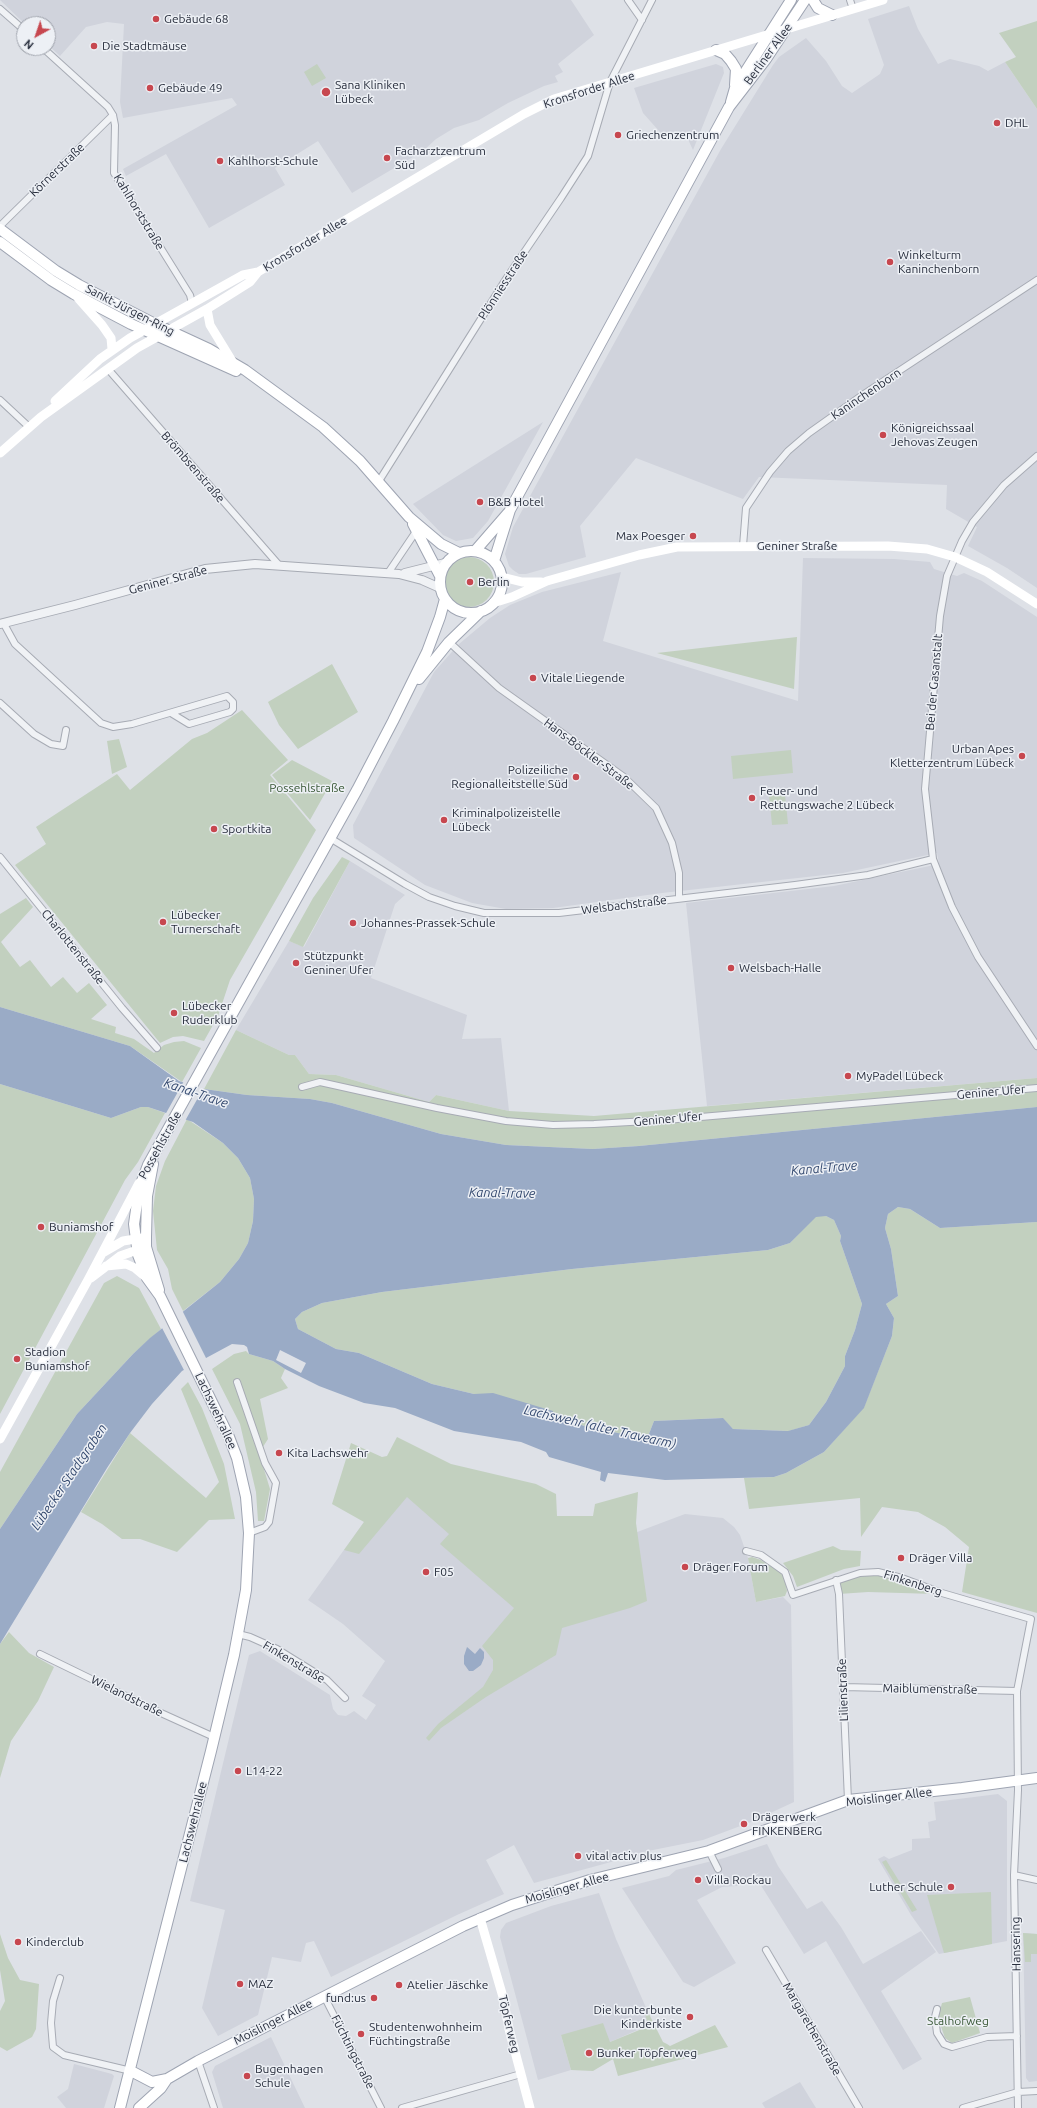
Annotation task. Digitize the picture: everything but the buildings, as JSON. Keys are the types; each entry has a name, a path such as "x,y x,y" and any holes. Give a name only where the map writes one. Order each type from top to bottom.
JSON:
{"main road":[{"name":"Berliner Allee","path":"735,88 791,0"},
{"name":"Berliner Allee","path":"729,107 766,59 805,0"},
{"path":"813,0 818,8 832,15"},
{"name":"Kronsforder Allee","path":"41,417 74,381 112,349 143,330 243,275 258,272 524,114 554,99 832,15 852,5 883,0"},
{"path":"494,561 510,510 729,107 737,79 736,69 725,54 716,50"},
{"name":"Sankt-Jürgen-Ring","path":"0,227 56,271 155,324 232,362 323,427 379,481 409,517 440,565 440,588"},
{"name":"Sankt-Jürgen-Ring","path":"0,242 51,280 74,294 143,330 264,384"},
{"name":"Kronsforder Allee","path":"0,453 41,417 108,369 158,336 207,310 250,282 258,272"},
{"path":"74,294 102,325 111,338 112,349"},
{"path":"207,310 210,325 232,362"},
{"path":"475,551 510,510"},
{"name":"Sankt-Jürgen-Ring","path":"409,517 441,544 459,553"},
{"name":"Geniner Straße","path":"493,603 512,598 547,581 639,555 677,548 743,546 896,546 927,549 955,557 987,572 1037,604"},
{"path":"440,565 459,553 475,551 489,556 494,561 502,577 501,587 493,603 481,611 467,613 454,608 445,599 440,588"},
{"name":"Geniner Straße","path":"502,577 522,582 547,581"},
{"name":"Possehlstraße","path":"0,1439 88,1280 142,1176 204,1067 393,721 427,652 445,599"},
{"name":"Possehlstraße","path":"393,721 428,667 449,642 481,611"},
{"name":"Lachswehrallee","path":"120,2108 131,2071 238,1634 246,1590 249,1533 246,1497 237,1458 220,1414 160,1296 146,1242 147,1196 155,1153"},
{"name":"Lachswehrallee","path":"142,1176 135,1208 136,1250 147,1278 160,1296"},
{"path":"101,1254 113,1245 135,1239 146,1242"},
{"path":"88,1280 106,1266 126,1253 136,1250 146,1242"},
{"path":"106,1266 126,1264 135,1268 147,1278"},
{"name":"Moislinger Allee","path":"140,2108 161,2088 167,2079 198,2061 480,1918 512,1905 560,1889 710,1851 848,1800 1037,1778"},
{"name":"Töpferweg","path":"480,1918 503,1997 509,2029 530,2108"},
{"path":"131,2071 152,2082 167,2079"}],"street":[{"path":"628,0 642,20"},
{"name":"Plönniesstraße","path":"379,481 506,279 588,156 610,82 652,0"},
{"path":"0,9 16,23"},
{"path":"53,56 108,107 113,115"},
{"name":"Körnerstraße","path":"0,227 113,115"},
{"name":"Kahlhorststraße","path":"113,115 115,125 114,173 190,295 192,303"},
{"name":"Kaninchenborn","path":"743,546 746,508 770,472 788,451 809,433 864,394 1037,280"},
{"name":"Brömbsenstraße","path":"108,369 278,564"},
{"path":"0,400 29,427"},
{"name":"Bei der Gasanstalt","path":"1037,456 1008,480 988,503 962,541 947,576 941,607 925,789 934,859 952,907 978,957 1037,1046"},
{"path":"388,573 417,530"},
{"name":"Geniner Straße","path":"2,624 205,569 255,564 278,564 399,574 422,580 440,588"},
{"name":"Geniner Straße","path":"399,574 440,565"},
{"path":"2,624 15,644 101,723 113,727 126,725 227,696 233,702 233,709 230,712 189,724 171,713"},
{"name":"Hans-Böckler-Straße","path":"449,642 499,688 624,777 656,808 672,843 679,873 680,898"},
{"path":"0,703 34,734 52,744 63,746 66,730"},
{"name":"Welsbachstraße","path":"330,838 404,884 429,897 455,906 484,912 559,913 868,875 934,859"},
{"name":"Charlottenstraße","path":"0,858 157,1048"},
{"name":"Geniner Ufer","path":"302,1087 320,1082 445,1109 506,1120 553,1125 666,1120 1037,1088"},
{"path":"237,1382 265,1463 276,1483 269,1522 265,1527 249,1533"},
{"name":"Finkenberg","path":"746,1551 761,1555 786,1572 793,1595 860,1573 878,1572 1031,1618"},
{"name":"Lilienstraße","path":"836,1580 839,1594 848,1800"},
{"name":"Hansering","path":"1018,2108 1014,1875 1018,1781 1017,1691 1031,1618"},
{"name":"Finkenstraße","path":"238,1634 250,1637 277,1649 327,1680 345,1698"},
{"name":"Wielandstraße","path":"40,1654 160,1713 214,1737"},
{"name":"Maiblumenstraße","path":"843,1687 1017,1691"},
{"path":"710,1851 718,1870"},
{"path":"1014,1875 1037,1880"},
{"name":"Margarethenstraße","path":"766,1950 859,2108"},
{"path":"60,1978 53,2001 51,2023 53,2047 64,2055 131,2071"},
{"name":"Füchtingstraße","path":"324,1996 381,2108"},
{"path":"937,2009 935,2017 937,2033 944,2044 952,2047 987,2037 1017,2036"},
{"path":"198,2061 214,2108"},
{"path":"402,2108 521,2074"},
{"path":"962,2108 1018,2092 1037,2091"}],"shaded area":[{"name":"Sana Kliniken Lübeck","path":"0,0 571,0 594,35 558,64 563,72 555,76 558,82 544,86 508,103 479,120 454,128 436,139 423,151 352,193 318,141 275,168 285,185 209,228 166,154 126,176 123,169 237,105 232,98 123,118 120,102 124,24 107,22 86,27 60,56 56,52 56,16 17,16"},
{"path":"909,6 918,29 938,64 950,59 979,66 988,71 1005,62 1037,109 1037,588 1007,568 968,546 977,527 946,509 947,485 759,477 743,499 636,458 580,526 586,557 526,574 519,574 513,570 509,566 505,554 513,527 721,149 773,65 779,57 806,38 826,61 842,86 852,93 880,74 884,65 868,19"},
{"path":"716,64 723,67 724,73 693,150 685,133 667,140 643,113 634,88"},
{"path":"543,422 488,521 473,538 456,541 443,535 413,504"},
{"path":"803,558 894,559 930,562 934,569 957,576 964,573 982,581 1037,617 1037,1078 707,1106 686,903 834,886 939,864 937,853 843,873 662,893 553,908 506,909 472,903 425,885 354,838 353,825 434,672 459,644 490,618 510,605 542,592 621,572 603,641 798,701"},
{"path":"350,861 405,895 395,904 371,978 467,1015 462,1039 501,1038 509,1111 436,1095 429,1102 336,1075 309,1074 295,1055 289,1055 236,1030 289,941 304,947"},
{"path":"386,1473 407,1486 632,1534 685,1514 723,1518 734,1527 740,1535 748,1558 756,1602 783,1597 791,1605 794,1802 751,1822 703,1840 633,1854 622,1859 534,1883 514,1845 486,1860 504,1894 457,1915 331,1977 314,1941 306,1943 301,1962 272,1957 258,2015 218,2036 202,2008 225,1910 190,1901 249,1655 260,1651 330,1695 333,1709 338,1715 346,1716 354,1711 366,1720 376,1705 362,1696 385,1661 343,1624 308,1600 364,1522"},
{"name":"Luther Schule","path":"998,1794 1007,1801 1007,1941 939,1954 911,1915 878,1859 884,1856 889,1859 912,1850 912,1839 930,1838 928,1822 936,1820 934,1802"},
{"path":"767,1844 778,1866 807,1909 822,1901 841,1927 863,1964 921,1931 936,1952 881,1991 922,2059 903,2070 826,1941 804,1954 755,1876 761,1871 737,1886 722,1887 697,1900 736,1963 694,1987 683,1982 622,1888 669,1876 676,1870 724,1858"},
{"path":"599,1893 616,1939 647,2010 644,2012 649,2025 610,2042 561,2035 571,2070 538,2080 500,1937 501,1930 506,1923 551,1906"},
{"path":"1023,1933 1037,1934 1037,2081 1029,2082 1026,2078"},
{"name":"Bugenhagen Schule","path":"271,2037 305,2108 223,2108 212,2072 215,2066"},
{"path":"74,2064 112,2074 114,2076 104,2108 66,2108 57,2097 68,2089"},
{"path":"800,2082 816,2108 765,2108 762,2103"}],"green space":[{"path":"1037,21 1037,109 1005,62 1016,57 999,33"},
{"path":"317,64 326,78 312,86 304,72"},
{"path":"469,557 478,559 489,568 494,582 492,591 483,602 469,607 460,605 449,596 444,582 446,573 455,562"},
{"path":"797,637 794,689 657,653"},
{"path":"332,664 358,712 298,749 279,725 268,702"},
{"name":"Lübecker Turnerschaft","path":"242,710 288,760 270,775 316,830 230,980 218,1016 204,1041 183,1036 173,1037 160,1043 15,865 46,844 36,827 117,774 130,790 192,739 207,733"},
{"path":"119,739 127,767 112,774 107,741"},
{"path":"791,750 793,773 733,779 731,756"},
{"name":"Possehlstraße","path":"292,760 332,781 310,820 272,775"},
{"path":"785,794 788,824 772,825 769,795"},
{"path":"342,857 350,861 303,947 289,941 313,898"},
{"path":"26,898 33,907 1,942 20,967 30,960 51,987 63,977 77,993 89,983 107,1005 91,1019 116,1027 115,1033 134,1039 154,1053 164,1045 174,1042 184,1041 201,1048 182,1082 130,1046 0,1007 0,914"},
{"path":"236,1030 289,1055 295,1055 309,1074 336,1075 429,1102 436,1095 509,1111 594,1116 1037,1078 1037,1107 639,1146 593,1149 506,1145 441,1134 332,1103 310,1099 247,1095 204,1089"},
{"name":"Buniamshof","path":"0,1084 111,1118 141,1107 148,1107 165,1113 138,1162 125,1180 0,1414"},
{"path":"187,1119 223,1143 238,1158 250,1178 254,1199 253,1221 248,1243 239,1259 220,1282 183,1311 172,1289 168,1269 157,1250 153,1211 156,1186 165,1161"},
{"path":"898,1207 910,1209 940,1228 1037,1222 1037,1613 962,1592 969,1547 945,1527 918,1512 882,1507 861,1537 860,1498 749,1509 744,1478 774,1477 786,1473 824,1452 864,1407 892,1336 894,1318 886,1304 898,1296 891,1249 885,1228 888,1214"},
{"path":"816,1216 826,1216 834,1220 841,1236 840,1241 862,1304 855,1330 845,1356 845,1366 826,1402 809,1425 789,1431 733,1429 722,1418 654,1421 647,1439 584,1426 553,1414 553,1412 493,1394 474,1394 432,1384 359,1353 336,1349 298,1329 295,1319 302,1312 322,1303 382,1292 572,1269 768,1250 790,1243"},
{"path":"117,1276 139,1288 161,1329 133,1354 77,1414 0,1529 0,1472 104,1283"},
{"path":"246,1351 249,1354 273,1361 285,1369 281,1378 288,1388 260,1399 268,1439 259,1453 270,1489 264,1521 258,1521 256,1492 240,1424 212,1369 234,1354"},
{"path":"188,1382 202,1408 224,1464 235,1519 209,1520 177,1552 140,1539 122,1539 102,1524 81,1512 130,1433 206,1498 219,1482 181,1389"},
{"path":"397,1437 451,1464 536,1484 556,1494 557,1516 593,1516 595,1504 638,1492 636,1523 647,1601 630,1608 562,1628 556,1655 486,1697 441,1728 429,1741 426,1738 438,1724 483,1687 493,1670 493,1660 482,1646 514,1608 440,1544 449,1534 407,1497 359,1554 344,1550 364,1522 332,1504 351,1443 382,1457 387,1456"},
{"path":"833,1546 841,1550 861,1551 860,1566 844,1569 797,1587 793,1576 783,1563"},
{"path":"752,1557 761,1560 781,1573 785,1579 787,1591 785,1596 756,1602 748,1558"},
{"path":"878,1572 942,1593 868,1592 839,1594 836,1583 860,1573"},
{"path":"9,1632 29,1653 54,1667 38,1701 11,1741 0,1778 0,1644"},
{"path":"886,1860 917,1910 912,1912 882,1862"},
{"path":"991,1892 992,1944 944,1953 927,1895"},
{"path":"1023,1933 1037,1934 1037,1954 1031,1954 1031,1962 1025,1962"},
{"path":"0,1934 8,1958 20,1980 39,1984 36,2029 32,2037 7,2051 0,2047 0,2011 5,2001 0,1970"},
{"name":"Stalhofweg","path":"970,1997 980,2033 952,2043 945,2038 938,2018 942,2003"},
{"path":"647,2010 663,2042 670,2046 715,2025 728,2047 618,2076 613,2059 593,2071 571,2070 561,2035 603,2023 610,2042 649,2026 644,2012"}],"water":[{"path":"0,1007 130,1046 179,1081 204,1089 247,1095 310,1099 332,1103 441,1134 506,1145 593,1149 639,1146 1037,1107 1037,1222 940,1228 910,1209 898,1207 888,1214 885,1228 891,1249 898,1296 886,1304 894,1318 892,1336 864,1408 824,1452 786,1473 774,1477 665,1480 608,1473 605,1482 600,1480 601,1472 549,1457 546,1452 521,1442 454,1431 395,1408 364,1403 319,1386 285,1369 273,1361 249,1354 247,1347 244,1345 232,1344 182,1371 152,1404 130,1433 107,1468 0,1644 0,1529 77,1414 133,1354 150,1338 220,1282 239,1259 248,1243 253,1221 254,1199 250,1178 238,1158 223,1143 193,1122 148,1107 141,1107 111,1118 0,1084","holes":["826,1216 834,1220 841,1236 840,1241 862,1304 855,1330 845,1356 845,1366 826,1402 809,1425 788,1431 733,1429 723,1418 654,1421 647,1439 584,1426 553,1414 553,1411 493,1393 474,1394 432,1384 359,1353 336,1349 298,1329 295,1319 302,1312 322,1303 382,1292 572,1269 768,1250 790,1243 816,1217"]},
{"path":"467,1647 475,1654 480,1648 484,1652 484,1658 481,1665 473,1671 469,1671 464,1664 464,1656"}],"pier":[{"path":"184,1081 204,1087 185,1121 165,1115"},
{"path":"182,1310 207,1360 185,1372 161,1326"},
{"path":"280,1350 306,1363 301,1373 276,1360"}],"place":[{"name":"Gebäude 68","path":"156,19"},
{"name":"Die Stadtmäuse","path":"94,46"},
{"name":"Gebäude 49","path":"150,88"},
{"name":"Sana Kliniken Lübeck","path":"326,92"},
{"name":"DHL","path":"997,123"},
{"name":"Griechenzentrum","path":"618,135"},
{"name":"Facharztzentrum Süd","path":"387,158"},
{"name":"Kahlhorst-Schule","path":"220,161"},
{"name":"Winkelturm Kaninchenborn","path":"890,262"},
{"name":"Königreichssaal Jehovas Zeugen","path":"883,435"},
{"name":"B&B Hotel","path":"480,502"},
{"name":"Max Poesger","path":"693,536"},
{"name":"Berlin","path":"470,582"},
{"name":"Vitale Liegende","path":"533,678"},
{"name":"Urban Apes Kletterzentrum Lübeck","path":"1022,756"},
{"name":"Polizeiliche Regionalleitstelle Süd","path":"576,777"},
{"name":"Feuer- und Rettungswache 2 Lübeck","path":"752,798"},
{"name":"Kriminalpolizeistelle Lübeck","path":"444,820"},
{"name":"Sportkita","path":"214,829"},
{"name":"Lübecker Turnerschaft","path":"163,922"},
{"name":"Johannes-Prassek-Schule","path":"353,923"},
{"name":"Stützpunkt Geniner Ufer","path":"296,963"},
{"name":"Welsbach-Halle","path":"731,968"},
{"name":"Lübecker Ruderklub","path":"174,1013"},
{"name":"MyPadel Lübeck","path":"848,1076"},
{"name":"Buniamshof","path":"41,1227"},
{"name":"Stadion Buniamshof","path":"17,1359"},
{"name":"Kita Lachswehr","path":"279,1453"},
{"name":"Dräger Villa","path":"901,1558"},
{"name":"Dräger Forum","path":"685,1567"},
{"name":"F05","path":"426,1572"},
{"name":"L14-22","path":"238,1771"},
{"name":"Drägerwerk FINKENBERG","path":"744,1824"},
{"name":"vital activ plus","path":"578,1856"},
{"name":"Villa Rockau","path":"698,1880"},
{"name":"Luther Schule","path":"951,1887"},
{"name":"Kinderclub","path":"18,1942"},
{"name":"MAZ","path":"240,1984"},
{"name":"Atelier Jäschke","path":"399,1985"},
{"name":"fund:us","path":"374,1998"},
{"name":"Die kunterbunte Kinderkiste","path":"690,2017"},
{"name":"Studentenwohnheim Füchtingstraße","path":"361,2034"},
{"name":"Bunker Töpferweg","path":"589,2053"},
{"name":"Bugenhagen Schule","path":"247,2076"}],"water label":[{"name":"Kanal-Trave","path":"196,1093"},
{"name":"Kanal-Trave","path":"824,1168"},
{"name":"Kanal-Trave","path":"502,1193"},
{"name":"Lachswehr (alter Travearm)","path":"600,1427"},
{"name":"Lübecker Stadtgraben","path":"69,1477"}]}
